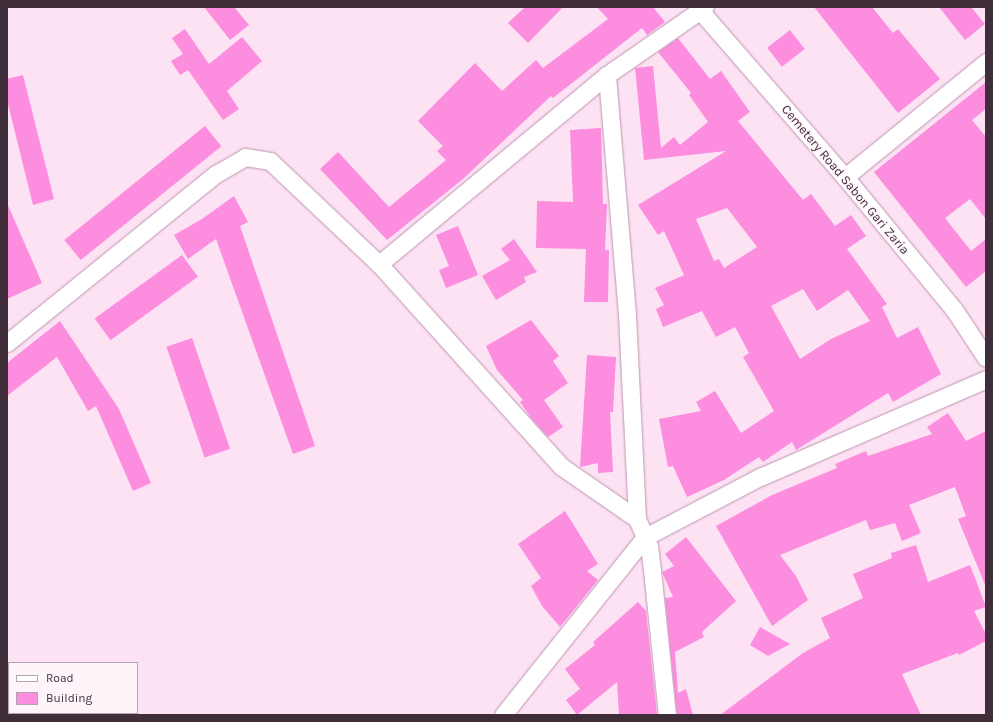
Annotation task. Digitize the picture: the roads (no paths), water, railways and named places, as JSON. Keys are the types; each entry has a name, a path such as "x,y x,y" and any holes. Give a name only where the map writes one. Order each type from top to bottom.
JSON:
{"street":[{"path":"379,264 607,75 701,8"},
{"name":"Cemetery Road Sabon Gari Zaria","path":"701,8 845,177 954,311 986,358"},
{"path":"845,177 986,62"},
{"path":"607,75 627,314 636,519 649,546 667,715"},
{"path":"7,343 216,174 245,157 270,161 379,264 562,467 636,519"},
{"path":"503,715 644,537 760,477 986,379"}]}
